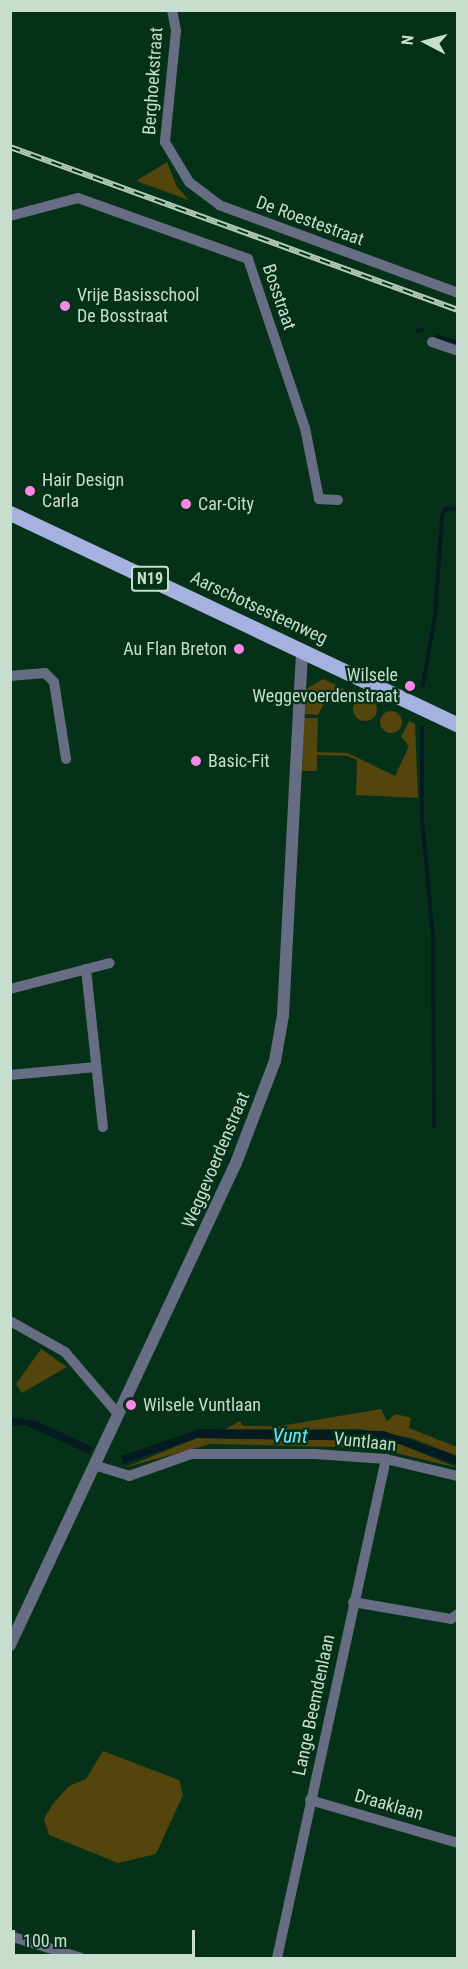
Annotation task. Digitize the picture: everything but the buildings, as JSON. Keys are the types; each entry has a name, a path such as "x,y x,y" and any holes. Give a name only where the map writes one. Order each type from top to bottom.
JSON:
{"main road":[{"name":"Aarschotsesteenweg","path":"10,513 458,725"}],"street":[{"name":"Berghoekstraat","path":"168,154 165,142 176,31 172,10"},
{"name":"De Roestestraat","path":"168,154 189,182 219,205 458,293"},
{"name":"Bosstraat","path":"10,216 78,198 248,259 305,428 319,499 338,500"},
{"path":"432,342 458,351"},
{"name":"Weggevoerdenstraat","path":"10,1645 236,1163 275,1061 283,1015 296,685 302,650"},
{"path":"10,676 40,673 52,678 66,759"},
{"path":"10,989 110,963"},
{"path":"86,969 103,1127"},
{"path":"10,1075 96,1067"},
{"path":"10,1321 65,1352 118,1414"},
{"name":"Vuntlaan","path":"95,1463 120,1476 209,1452 386,1459 458,1476"},
{"name":"Lange Beemdenlaan","path":"278,1959 310,1800 386,1459"},
{"path":"353,1602 455,1618"},
{"name":"Draaklaan","path":"310,1800 458,1843"},
{"path":"10,1936 81,1959"}],"shaded area":[{"path":"167,162 177,187 189,200 136,181"},
{"path":"323,679 344,689 336,705 326,700 318,715 304,714 306,689"},
{"path":"365,697 374,700 377,709 374,718 365,721 356,718 353,709 356,700"},
{"path":"391,711 399,714 402,722 399,730 391,733 383,730 380,722 383,714"},
{"path":"304,718 318,718 317,752 348,753 395,776 409,746 401,737 409,721 415,724 418,798 356,795 357,760 347,756 317,755 317,771 302,771"},
{"path":"41,1349 67,1367 22,1393 16,1384"},
{"path":"381,1409 387,1421 396,1414 411,1418 409,1428 457,1447 457,1456 411,1438 360,1429 224,1430 240,1421 243,1426 280,1426"},
{"path":"197,1438 392,1441 458,1468 375,1448 211,1444 123,1468"},
{"path":"103,1751 179,1780 183,1795 156,1854 118,1863 49,1835 44,1819 52,1805 69,1786 86,1779"}],"water":[{"path":"11,1417 36,1421 93,1447 89,1454 25,1425 11,1427"},
{"name":"Vunt","path":"200,1429 384,1431 457,1456 457,1465 392,1441 197,1438 123,1464 121,1456"}],"waterway":[{"path":"417,331 422,330"},
{"path":"437,336 458,343"},
{"path":"423,685 435,616 442,517 445,509 458,508"},
{"path":"422,728 422,817 433,937 434,1127"}],"railway":[{"path":"10,147 458,310"}],"place":[{"name":"Vrije Basisschool De Bosstraat","path":"65,306"},
{"name":"Hair Design Carla","path":"30,491"},
{"name":"Car-City","path":"186,504"},
{"name":"Au Flan Breton","path":"239,649"},
{"name":"Wilsele Weggevoerdenstraat","path":"410,686"},
{"name":"Basic-Fit","path":"196,761"},
{"name":"Wilsele Vuntlaan","path":"131,1405"}]}
